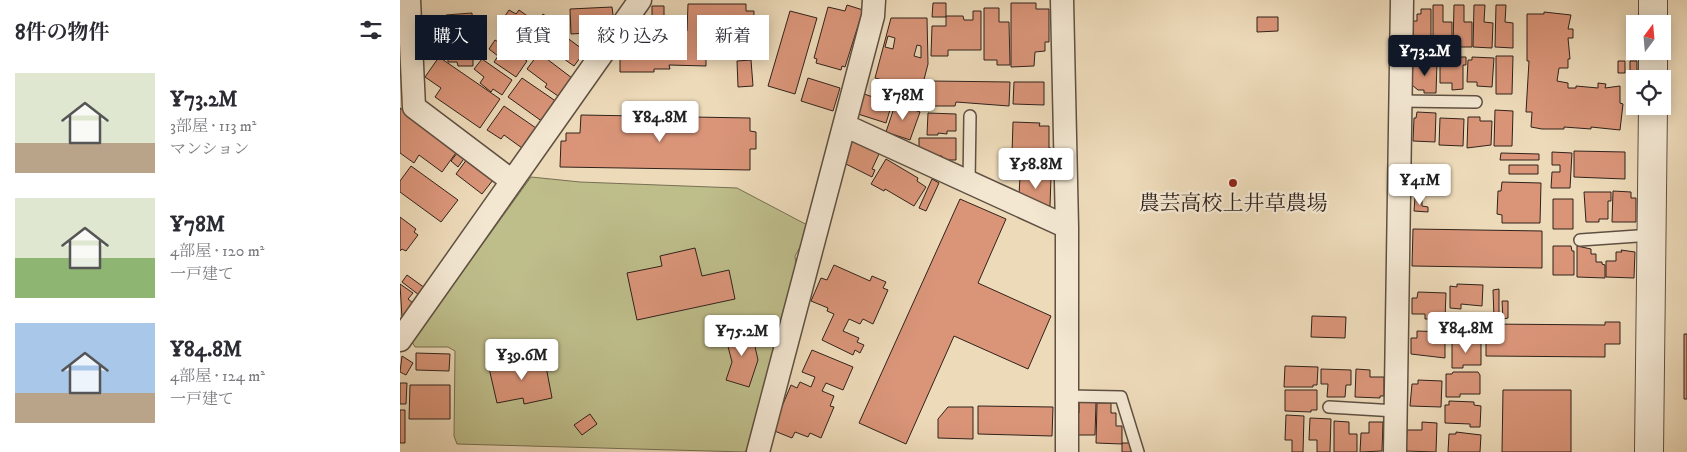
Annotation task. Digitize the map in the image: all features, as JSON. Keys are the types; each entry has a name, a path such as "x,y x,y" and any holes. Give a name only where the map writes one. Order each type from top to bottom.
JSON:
{"street":[{"path":"409,0 414,107 512,181"},
{"path":"400,340 640,0"},
{"path":"758,452 846,126 873,16 874,0"},
{"path":"1062,0 1067,227 1067,452"},
{"path":"1396,452 1402,0"},
{"path":"1653,0 1653,15"},
{"path":"1649,452 1653,115"},
{"path":"846,126 1067,227"}],"lane":[{"path":"1400,101 1476,102"},
{"path":"969,183 970,116"},
{"path":"1580,240 1652,235"},
{"path":"1067,396 1121,397 1138,452"},
{"path":"1329,407 1396,412"}],"green space":[{"path":"531,177 580,182 737,188 811,227 795,256 796,265 751,442 745,452 457,444 454,436 455,351 448,347 415,347 412,342"}],"building":[{"path":"933,3 946,3 946,17 932,17"},
{"path":"1011,3 1036,3 1036,9 1049,9 1049,42 1045,42 1045,51 1035,52 1034,66 1011,67"},
{"path":"688,4 746,4 746,11 754,11 754,15 697,15 697,60 706,60 706,66 669,65 670,69 654,69 654,72 620,72 620,60 687,60"},
{"path":"847,5 863,10 845,67 842,66 841,70 816,63 817,59 814,58 828,7 845,11"},
{"path":"1433,5 1443,5 1443,22 1452,22 1452,47 1433,47"},
{"path":"1454,5 1464,5 1464,22 1472,22 1472,47 1453,47"},
{"path":"1474,5 1485,5 1484,22 1493,23 1492,48 1473,47"},
{"path":"1496,5 1506,5 1505,22 1513,23 1513,48 1495,47"},
{"path":"652,6 664,6 664,15 652,15"},
{"path":"612,7 613,15 579,15 579,34 571,34 570,9"},
{"path":"984,8 999,8 999,22 1009,22 1010,65 997,65 997,60 984,60"},
{"path":"1421,9 1431,9 1431,47 1412,46 1413,21 1417,21 1417,14 1421,14"},
{"path":"509,10 516,14 519,10 526,15 506,15"},
{"path":"790,11 817,18 795,94 768,86"},
{"path":"973,11 981,11 981,50 948,50 948,56 931,56 932,26 946,26 946,16 963,16 964,20 973,20"},
{"path":"1544,12 1571,15 1568,29 1573,29 1573,38 1568,38 1570,59 1568,59 1568,68 1559,68 1557,81 1568,83 1568,88 1576,88 1576,86 1598,88 1598,83 1606,84 1605,88 1620,86 1620,103 1623,104 1620,130 1591,127 1591,129 1564,127 1564,129 1542,129 1531,127 1532,112 1526,112 1529,61 1527,61 1527,14 1544,14"},
{"path":"472,13 472,15 446,15"},
{"path":"1257,17 1278,17 1278,31 1257,32"},
{"path":"891,18 927,18 928,64 921,91 875,78","holes":["888,36 895,38 893,49 885,47","917,45 921,46 921,58 914,56"]},
{"path":"569,39 579,47 579,59 574,66 565,60 569,60"},
{"path":"495,40 497,41 497,55 489,49"},
{"path":"1496,56 1513,56 1512,94 1496,94"},
{"path":"1440,57 1466,57 1466,65 1463,65 1463,89 1452,90 1452,83 1440,83"},
{"path":"1472,57 1494,58 1492,87 1477,86 1477,82 1467,82 1468,60 1472,60"},
{"path":"497,58 497,60 527,61 516,77 494,62"},
{"path":"437,60 443,60 500,99 480,128 435,97 441,88 425,77"},
{"path":"448,60 473,60 473,66 458,66 457,62 448,62"},
{"path":"481,60 483,60 512,80 502,95 493,89 491,92 480,83 484,77 474,69"},
{"path":"534,60 548,60 572,78 558,96 545,87 547,84 527,69"},
{"path":"751,60 753,86 738,87 737,61"},
{"path":"1618,61 1625,61 1625,73 1618,73"},
{"path":"1630,61 1637,61 1637,70 1630,70"},
{"path":"1413,62 1437,63 1436,93 1424,93 1424,90 1418,90 1412,85"},
{"path":"522,78 557,102 543,122 508,97"},
{"path":"808,78 840,88 833,111 801,101"},
{"path":"931,81 1010,82 1009,106 956,102 955,106 931,106"},
{"path":"1014,82 1044,82 1044,105 1013,104"},
{"path":"877,92 894,97 886,123 858,114 864,94 876,98"},
{"path":"897,99 905,101 904,106 920,112 910,140 886,132"},
{"path":"504,106 536,128 522,148 504,135 501,139 487,130"},
{"path":"400,108 458,150 442,172 419,155 414,163 400,153"},
{"path":"1495,110 1513,111 1512,146 1494,146"},
{"path":"1417,112 1436,113 1435,142 1413,141 1414,118 1416,118"},
{"path":"928,113 956,114 956,131 947,131 947,134 927,135"},
{"path":"581,115 750,118 750,131 756,132 756,149 750,149 750,170 560,167 561,141 566,141 566,133 580,133"},
{"path":"1468,117 1480,117 1480,121 1492,121 1491,145 1467,148"},
{"path":"1440,118 1464,119 1463,146 1439,145"},
{"path":"1013,122 1040,123 1039,126 1049,126 1049,148 1051,148 1051,154 1012,153"},
{"path":"919,138 956,138 956,160 942,160 942,156 933,156 925,150 919,150"},
{"path":"853,139 880,152 872,169 875,170 872,177 842,162"},
{"path":"461,148 468,153 458,167 451,161"},
{"path":"1574,151 1625,152 1625,179 1574,177"},
{"path":"1552,152 1572,153 1570,188 1551,188 1552,172 1560,172 1560,165 1552,165"},
{"path":"1501,153 1539,154 1539,160 1500,160"},
{"path":"470,155 497,175 482,194 456,174"},
{"path":"886,159 918,178 917,181 926,187 914,206 885,189 884,191 871,184"},
{"path":"1509,165 1538,165 1538,174 1509,174"},
{"path":"411,166 458,200 441,222 400,192 400,181"},
{"path":"1020,177 1051,177 1050,206 1037,205 1019,195"},
{"path":"932,179 939,183 926,211 919,208"},
{"path":"1502,182 1541,183 1540,223 1502,223 1502,215 1497,214 1498,191 1501,191"},
{"path":"1613,191 1631,192 1631,198 1636,198 1636,222 1612,222"},
{"path":"1584,192 1611,192 1611,201 1608,201 1608,219 1599,219 1599,222 1586,222"},
{"path":"1415,197 1422,198 1422,206 1428,207 1428,212 1414,211"},
{"path":"960,199 1006,219 978,283 1051,316 1028,369 954,336 906,444 859,423"},
{"path":"1553,199 1573,199 1573,229 1553,229"},
{"path":"400,217 416,229 414,232 418,235 406,251 402,249 400,251"},
{"path":"1413,229 1542,231 1542,268 1412,266"},
{"path":"1553,246 1571,246 1572,251 1574,251 1574,275 1553,275"},
{"path":"1577,246 1591,249 1591,254 1596,254 1596,262 1602,262 1605,265 1605,278 1577,277"},
{"path":"695,248 702,276 729,270 735,299 637,320 627,273 662,266 660,256"},
{"path":"1621,250 1635,252 1634,278 1606,277 1606,261 1616,261 1616,252 1622,252"},
{"path":"834,265 870,281 872,276 886,282 883,288 888,290 873,324 863,319 860,324 849,319 843,331 859,338 857,342 864,345 860,353 855,350 853,355 822,340 834,314 827,311 828,308 811,301 821,278 827,280"},
{"path":"407,275 425,288 419,295 402,282"},
{"path":"400,284 413,293 408,299 413,303 402,318"},
{"path":"1457,284 1483,285 1482,306 1461,304 1461,309 1450,308 1450,286 1457,287"},
{"path":"1499,289 1499,318 1494,318 1493,290"},
{"path":"1418,292 1446,293 1445,319 1425,319 1425,314 1412,314 1412,298 1417,298"},
{"path":"1502,301 1508,301 1508,318 1503,319"},
{"path":"1450,313 1482,314 1482,334 1462,333 1462,337 1449,337"},
{"path":"1312,316 1346,317 1345,338 1311,337"},
{"path":"1605,322 1620,322 1620,344 1605,344 1605,357 1486,356 1486,324 1605,325"},
{"path":"751,329 758,360 749,387 726,380 732,362 725,335"},
{"path":"1417,331 1445,332 1445,358 1411,354 1411,338 1417,338"},
{"path":"1684,334 1687,334 1687,399 1684,399"},
{"path":"1452,342 1481,342 1481,365 1463,365 1463,368 1452,368"},
{"path":"812,350 853,367 843,390 826,383 822,391 834,396 830,406 834,407 821,438 810,433 808,437 795,432 792,438 772,430 791,385 797,388 800,382 811,387 815,377 802,372"},
{"path":"416,353 450,354 449,371 416,370"},
{"path":"402,356 413,363 406,375 400,372"},
{"path":"544,356 552,398 524,404 523,398 497,403 489,368"},
{"path":"1285,366 1318,367 1317,385 1313,385 1313,387 1284,387"},
{"path":"1321,369 1351,370 1351,385 1346,385 1345,397 1327,397 1328,384 1321,384"},
{"path":"1356,369 1370,370 1370,377 1384,377 1384,396 1380,396 1380,398 1355,397"},
{"path":"1453,372 1478,372 1480,375 1480,394 1460,394 1460,397 1446,397 1446,374 1452,374"},
{"path":"1418,380 1442,381 1441,407 1410,406 1412,384 1418,384"},
{"path":"400,383 407,383 406,404 400,404"},
{"path":"410,385 450,385 450,419 409,419"},
{"path":"1285,390 1317,390 1317,410 1311,410 1311,412 1285,411"},
{"path":"1503,390 1571,390 1571,452 1502,452"},
{"path":"1449,401 1474,402 1474,405 1481,406 1480,427 1470,427 1470,424 1445,423 1445,405 1449,405"},
{"path":"1079,402 1096,402 1095,435 1076,435 1076,413 1079,413"},
{"path":"1097,403 1111,403 1111,413 1116,413 1116,426 1122,426 1122,444 1096,443"},
{"path":"978,406 1053,407 1052,436 978,434"},
{"path":"948,407 973,407 973,439 938,438 938,419"},
{"path":"400,410 405,410 405,443 400,443"},
{"path":"590,414 597,424 582,435 574,425"},
{"path":"1286,415 1304,416 1303,452 1292,452 1292,440 1285,440"},
{"path":"1310,418 1331,419 1330,452 1317,452 1317,440 1309,440"},
{"path":"1334,421 1349,422 1349,434 1357,434 1357,452 1334,452"},
{"path":"1369,422 1383,422 1382,451 1360,452 1361,433 1369,433"},
{"path":"1422,422 1437,423 1436,452 1406,451 1407,430 1422,430"},
{"path":"1456,432 1481,435 1480,452 1448,452 1449,434 1456,434"},
{"path":"1122,443 1130,443 1134,452 1122,452"}],"place":[{"name":"農芸高校上井草農場","path":"1233,183"}]}
